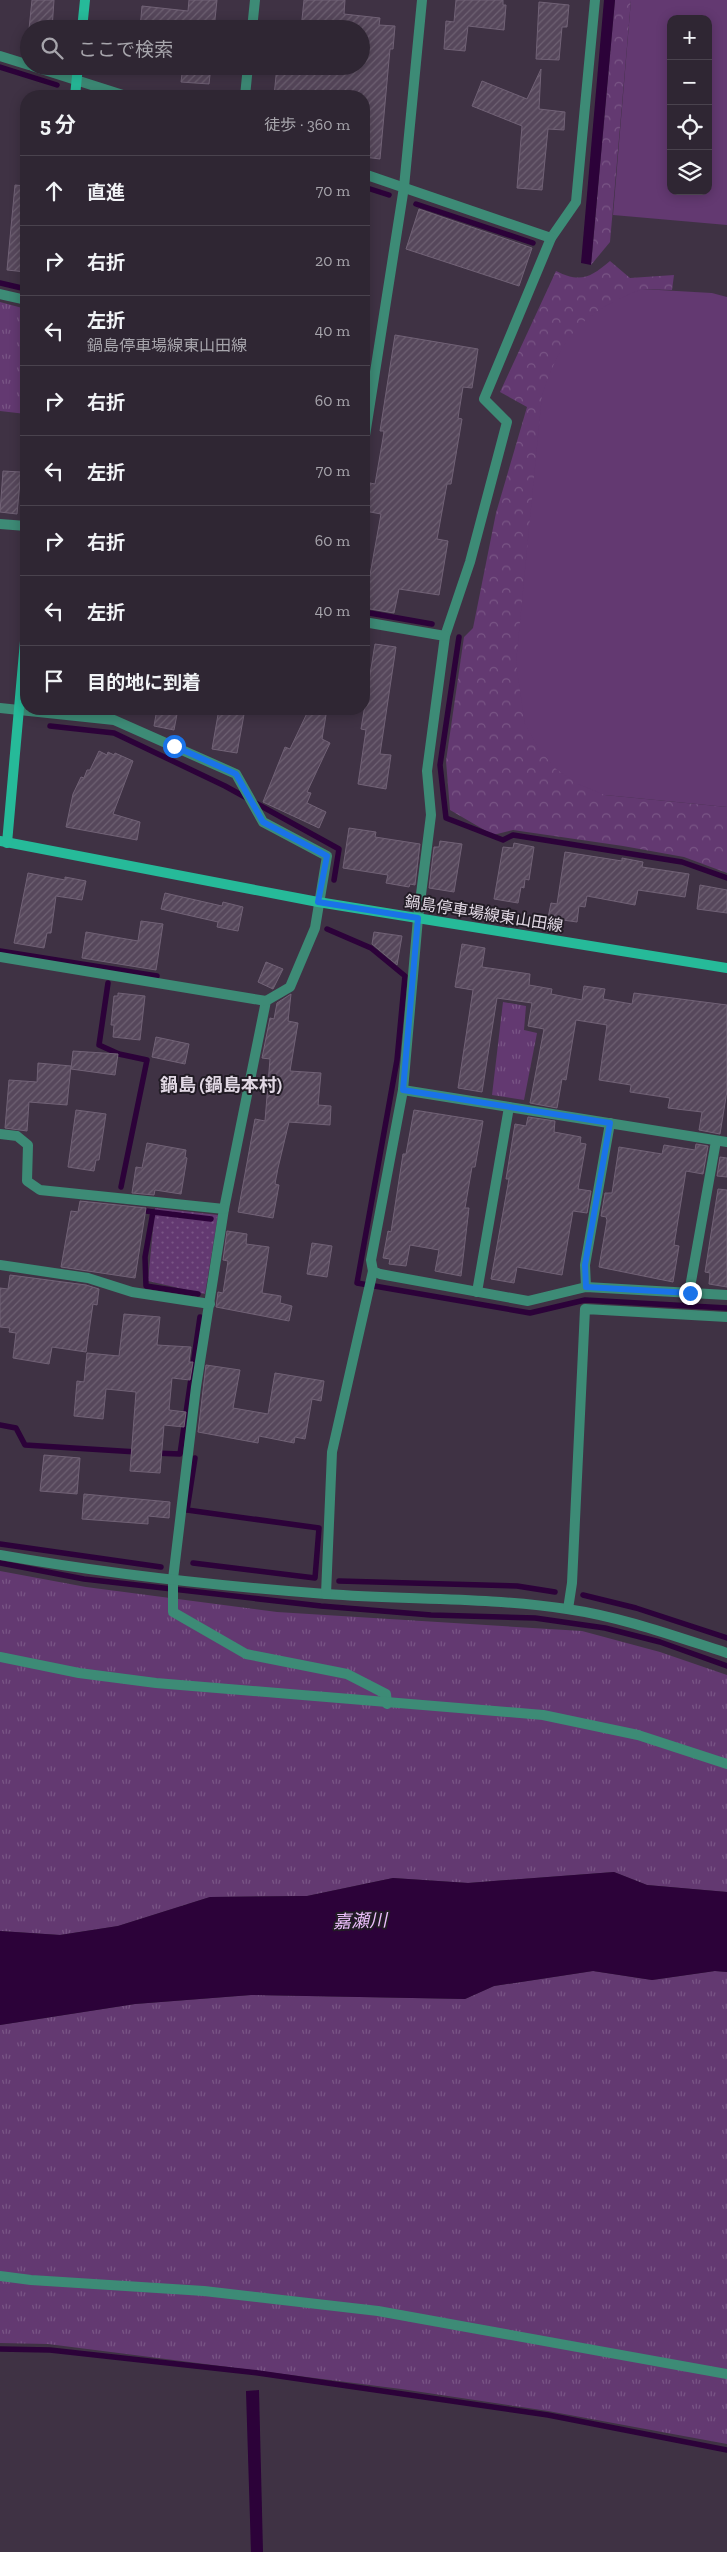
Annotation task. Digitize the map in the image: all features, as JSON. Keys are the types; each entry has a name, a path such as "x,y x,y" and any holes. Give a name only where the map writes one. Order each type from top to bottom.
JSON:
{"main road":[{"path":"83,20 85,0"},
{"path":"76,90 77,75"},
{"path":"4,842 20,699"},
{"name":"鍋島停車場線東山田線","path":"4,842 318,902 727,968"}],"street":[{"path":"253,20 255,0"},
{"path":"370,404 404,187 422,0"},
{"path":"326,1594 332,1452 367,1290 373,1271 371,1260 403,1090 418,918 431,815 427,771 445,636 470,562 507,422 484,400 551,238 576,202 595,0"},
{"path":"0,56 20,62"},
{"path":"61,75 108,90"},
{"path":"246,90 247,75"},
{"path":"370,176 551,238"},
{"path":"0,294 20,299"},
{"path":"0,524 20,526"},
{"path":"370,623 445,636"},
{"path":"0,708 19,711"},
{"path":"0,957 266,1001 290,987 315,928 327,856 263,822 236,774 114,720 61,715"},
{"path":"266,1001 224,1209 192,1416 173,1579 172,1612 246,1654 347,1674 386,1694 387,1704"},
{"path":"403,1090 727,1142"},
{"path":"477,1292 509,1107"},
{"path":"586,1287 585,1265 610,1123"},
{"path":"0,1134 17,1136 28,1145 27,1181 40,1190 224,1209"},
{"path":"690,1293 716,1141"},
{"path":"0,1265 88,1278 132,1292 210,1304"},
{"path":"373,1271 528,1301 586,1287 727,1295"},
{"path":"568,1609 572,1583 585,1309 727,1317"},
{"path":"0,1555 83,1570 326,1594 520,1603 568,1609 632,1622 727,1653"},
{"path":"0,1658 78,1673 156,1683 387,1704 543,1715 638,1735 727,1764"},
{"path":"0,2276 31,2280 204,2291 378,2311 727,2374"}],"green space":[{"path":"615,0 631,0 610,242 591,265"},
{"path":"631,0 727,0 727,225 613,215"},
{"path":"610,261 630,278 674,275 672,290 642,289 605,795 727,807 727,873 684,857 623,846 513,830 493,835 450,810 446,761 464,637 473,628 496,513 527,407 500,392 556,271 572,277 584,277"},
{"path":"642,289 712,293 727,297 727,807 605,795 578,784 556,769 539,749 525,724 516,663 542,395 558,356 577,328 604,307"},
{"path":"0,302 20,307 20,413 0,411"},
{"path":"503,1002 526,1006 524,1030 537,1033 524,1100 492,1095"},
{"path":"155,1208 218,1215 205,1294 148,1281"},
{"path":"0,1571 86,1587 277,1612 582,1631 660,1652 727,1675 727,1892 647,1885 614,1872 468,1883 393,1878 307,1896 210,1897 118,1926 60,1935 0,1931"},
{"path":"593,1971 652,1980 715,1971 727,1972 727,2444 548,2411 401,2389 48,2344 0,2343 0,2025 135,2004 251,1995 465,1999 494,1986"}],"water":[{"path":"604,0 615,0 591,265 581,263"},
{"name":"嘉瀬川","path":"614,1872 647,1885 727,1892 727,1972 715,1971 652,1980 593,1971 494,1986 465,1999 251,1995 135,2004 0,2025 0,1931 60,1935 118,1926 210,1897 307,1896 393,1878 468,1883"},
{"path":"259,2390 263,2552 251,2552 246,2391"}],"building":[{"path":"32,0 54,0 53,20 30,20"},
{"path":"189,0 217,0 215,20 141,20 142,6 188,11"},
{"path":"304,0 345,0 344,14 380,18 379,25 395,26 393,49 390,49 380,159 370,158 370,90 275,90 276,75 370,75 370,20 302,20"},
{"path":"456,0 503,0 503,5 506,5 504,30 468,26 465,51 444,49 446,21 454,22"},
{"path":"539,2 569,5 567,27 562,27 559,60 536,59"},
{"path":"541,69 539,109 565,112 564,130 548,129 542,190 517,188 522,126 472,106 482,81 527,99"},
{"path":"182,75 210,75 209,84 181,82"},
{"path":"15,185 20,185 20,271 7,270"},
{"path":"419,209 532,248 519,286 406,249"},
{"path":"395,335 478,349 472,388 463,387 458,418 462,419 451,484 447,484 437,539 448,541 439,595 399,589 394,613 370,609 370,575 381,514 370,512 370,483 375,484 384,431 380,431"},
{"path":"3,471 20,472 17,514 0,512"},
{"path":"375,644 396,647 380,754 391,755 386,789 358,784 366,730 361,729 363,715 370,715 370,674"},
{"path":"156,715 177,715 174,730 154,726"},
{"path":"218,715 244,715 237,753 212,749"},
{"path":"306,715 326,715 322,739 330,743 307,792 311,793 307,803 326,812 319,828 263,802 285,747 290,749"},
{"path":"99,751 107,755 108,752 114,755 115,753 133,761 113,814 140,822 137,840 66,827 73,794 81,777 84,778 87,770 90,770"},
{"path":"349,828 376,832 375,837 420,844 415,885 410,884 409,887 386,883 388,875 343,868"},
{"path":"440,841 462,844 454,892 429,888 434,847 439,847"},
{"path":"514,843 534,847 529,880 525,879 524,888 521,887 518,903 494,899 503,847 513,848"},
{"path":"565,852 622,861 622,858 643,862 642,867 689,874 685,897 638,890 635,905 587,896 585,907 579,906 577,922 548,918 551,903 557,904"},
{"path":"28,873 65,880 65,877 86,881 82,900 56,896 51,933 47,933 44,948 14,943"},
{"path":"700,885 727,890 727,913 697,909"},
{"path":"165,893 222,906 223,902 243,907 238,931 217,927 218,922 161,909"},
{"path":"141,921 163,924 156,970 82,958 86,932 138,941"},
{"path":"374,932 402,936 397,965 372,944"},
{"path":"462,944 485,948 482,967 530,974 529,985 552,989 551,994 582,1000 584,986 605,989 603,999 632,1004 634,993 727,1005 727,1091 720,1134 699,1130 702,1112 668,1108 670,1098 630,1092 631,1085 599,1080 607,1025 576,1020 566,1080 562,1079 557,1108 530,1103 544,1029 528,1026 532,1003 497,998 482,1092 458,1088 473,990 455,987"},
{"path":"266,962 283,969 273,989 258,982"},
{"path":"118,993 145,996 140,1040 113,1037 114,1025 111,1025 114,996 118,996"},
{"path":"291,994 288,1021 298,1023 290,1071 321,1073 318,1105 331,1106 330,1125 289,1122 275,1184 279,1185 273,1218 238,1212 255,1119 265,1121 270,1059 262,1058 270,1018 274,1019 277,1003"},
{"path":"156,1037 189,1044 185,1064 152,1057"},
{"path":"73,1051 118,1054 115,1075 71,1069"},
{"path":"38,1063 71,1066 67,1105 29,1102 27,1131 5,1128 9,1080 37,1082"},
{"path":"76,1110 106,1114 99,1160 96,1160 94,1171 68,1167"},
{"path":"414,1110 483,1121 465,1208 469,1208 461,1276 435,1271 439,1250 410,1245 406,1266 389,1264 390,1259 383,1258 388,1231 391,1232 403,1154 406,1154"},
{"path":"528,1117 555,1121 554,1132 581,1137 580,1143 586,1144 578,1189 591,1191 587,1213 573,1211 562,1275 517,1267 514,1283 491,1279 509,1179 506,1179 515,1124 526,1126"},
{"path":"147,1143 186,1150 185,1157 187,1158 181,1194 155,1190 154,1195 132,1193 136,1167 142,1168"},
{"path":"696,1144 708,1146 703,1174 686,1171 674,1245 679,1246 673,1282 599,1267 607,1220 606,1217 601,1216 605,1193 612,1193 619,1147 662,1154 664,1145 695,1150"},
{"path":"720,1157 727,1158 727,1177 717,1176"},
{"path":"718,1189 727,1190 727,1287 709,1284 710,1273 705,1272"},
{"path":"80,1201 146,1208 135,1278 61,1267 71,1211 78,1212"},
{"path":"227,1231 247,1234 246,1244 269,1247 262,1293 281,1296 280,1303 292,1306 289,1321 216,1307 218,1292 223,1293 228,1261 223,1260"},
{"path":"312,1243 332,1246 327,1277 307,1274"},
{"path":"10,1275 86,1285 99,1289 97,1305 93,1304 86,1352 52,1347 49,1364 13,1358 16,1333 9,1332 10,1328 0,1327 0,1288 8,1289"},
{"path":"124,1314 160,1317 157,1345 191,1347 189,1362 193,1362 190,1380 172,1378 169,1410 186,1412 184,1427 164,1425 160,1473 130,1471 136,1392 106,1389 103,1419 74,1416 77,1381 84,1382 87,1353 119,1356"},
{"path":"206,1365 240,1370 233,1408 268,1414 275,1373 324,1381 321,1401 312,1399 305,1439 295,1437 294,1443 259,1436 258,1443 198,1432"},
{"path":"44,1455 80,1458 77,1494 40,1491"},
{"path":"84,1494 170,1502 169,1518 148,1516 148,1524 82,1519"}],"waterway":[{"path":"0,67 20,73"},
{"path":"25,75 57,85"},
{"path":"370,189 389,195"},
{"path":"416,204 533,243"},
{"path":"0,283 20,288"},
{"path":"370,613 432,624"},
{"path":"459,637 440,765 446,818 503,840 513,835 682,862 727,878"},
{"path":"50,726 114,733 225,786 339,849 334,880"},
{"path":"327,929 371,948 405,976 397,1060 357,1283 530,1313 585,1300 727,1308"},
{"path":"0,951 157,976"},
{"path":"108,983 99,1045 119,1054 147,1060 121,1187"},
{"path":"140,1210 153,1212 145,1257 146,1286 198,1294"},
{"path":"153,1212 211,1219"},
{"path":"154,1453 180,1454 200,1317"},
{"path":"0,1425 16,1428 25,1445 137,1452"},
{"path":"193,1563 315,1578 319,1528 187,1510 195,1458"},
{"path":"0,1544 161,1567"},
{"path":"0,1563 84,1579 321,1606 431,1615 535,1618 605,1628 660,1642 727,1666"},
{"path":"339,1581 517,1586 555,1592"},
{"path":"583,1595 636,1608 727,1638"},
{"path":"0,2349 50,2350 258,2373 548,2415 727,2450"}],"district":[{"name":"鍋島 (鍋島本村)","path":"221,1085"}],"route":[{"path":"174,746 236,774 263,822 327,856 318,902 418,918 403,1090 610,1123 585,1265 586,1287 690,1293"}]}
